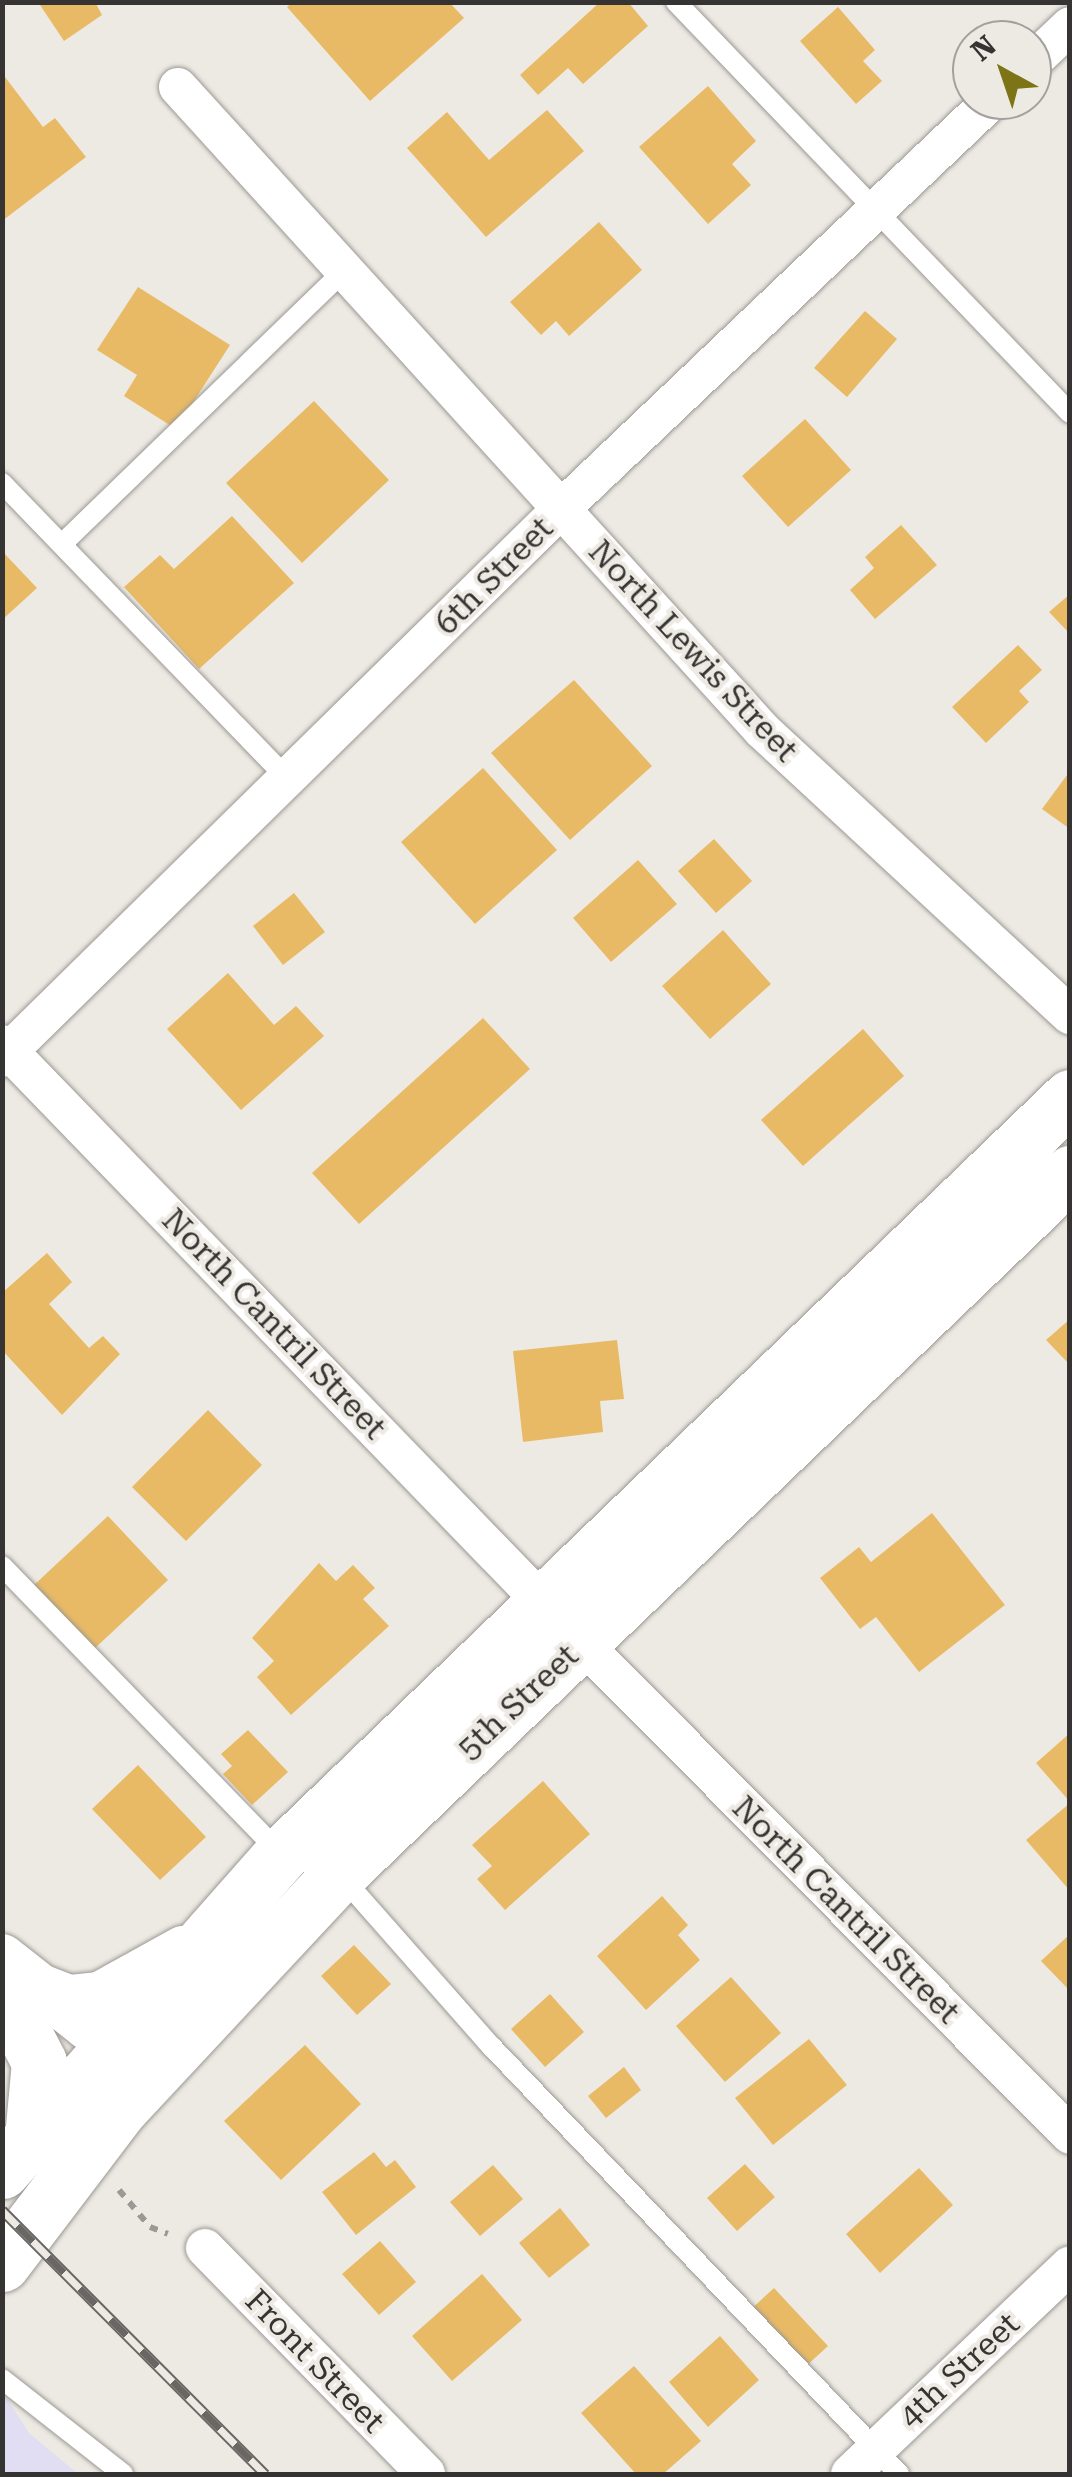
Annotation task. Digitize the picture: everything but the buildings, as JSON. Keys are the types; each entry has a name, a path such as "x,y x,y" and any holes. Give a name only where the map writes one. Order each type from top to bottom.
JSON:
{"main road":[{"name":"5th Street","path":"2,2264 118,2111 340,1874 563,1623 1070,1097"},
{"name":"5th Street","path":"18,2154 117,2036 282,1855 563,1623 1070,1173"},
{"path":"11,1977 39,2062 18,2154"}],"street":[{"name":"North Lewis Street","path":"178,87 762,730 1070,1015"},
{"name":"6th Street","path":"5,1051 290,781 561,509 971,120"},
{"name":"North Cantril Street","path":"5,1051 1070,2135"},
{"path":"11,1977 69,1999 137,1982 242,1900"},
{"path":"11,1977 74,2018 117,2036 172,2021 253,1963"},
{"name":"Front Street","path":"205,2248 426,2474"},
{"name":"4th Street","path":"874,2466 1070,2265"}],"lane":[{"path":"676,2 1070,413"},
{"path":"62,544 344,271"},
{"path":"2,483 290,781"},
{"path":"2,1566 282,1855"},
{"path":"340,1874 492,2047 874,2466"},
{"path":"2,2379 123,2474"}],"path":[{"path":"118,2111 111,2180 150,2227 205,2248"}],"shaded area":[{"path":"2,2391 29,2433 78,2474 3,2474"}],"railway":[{"path":"2,2210 265,2474"}]}
